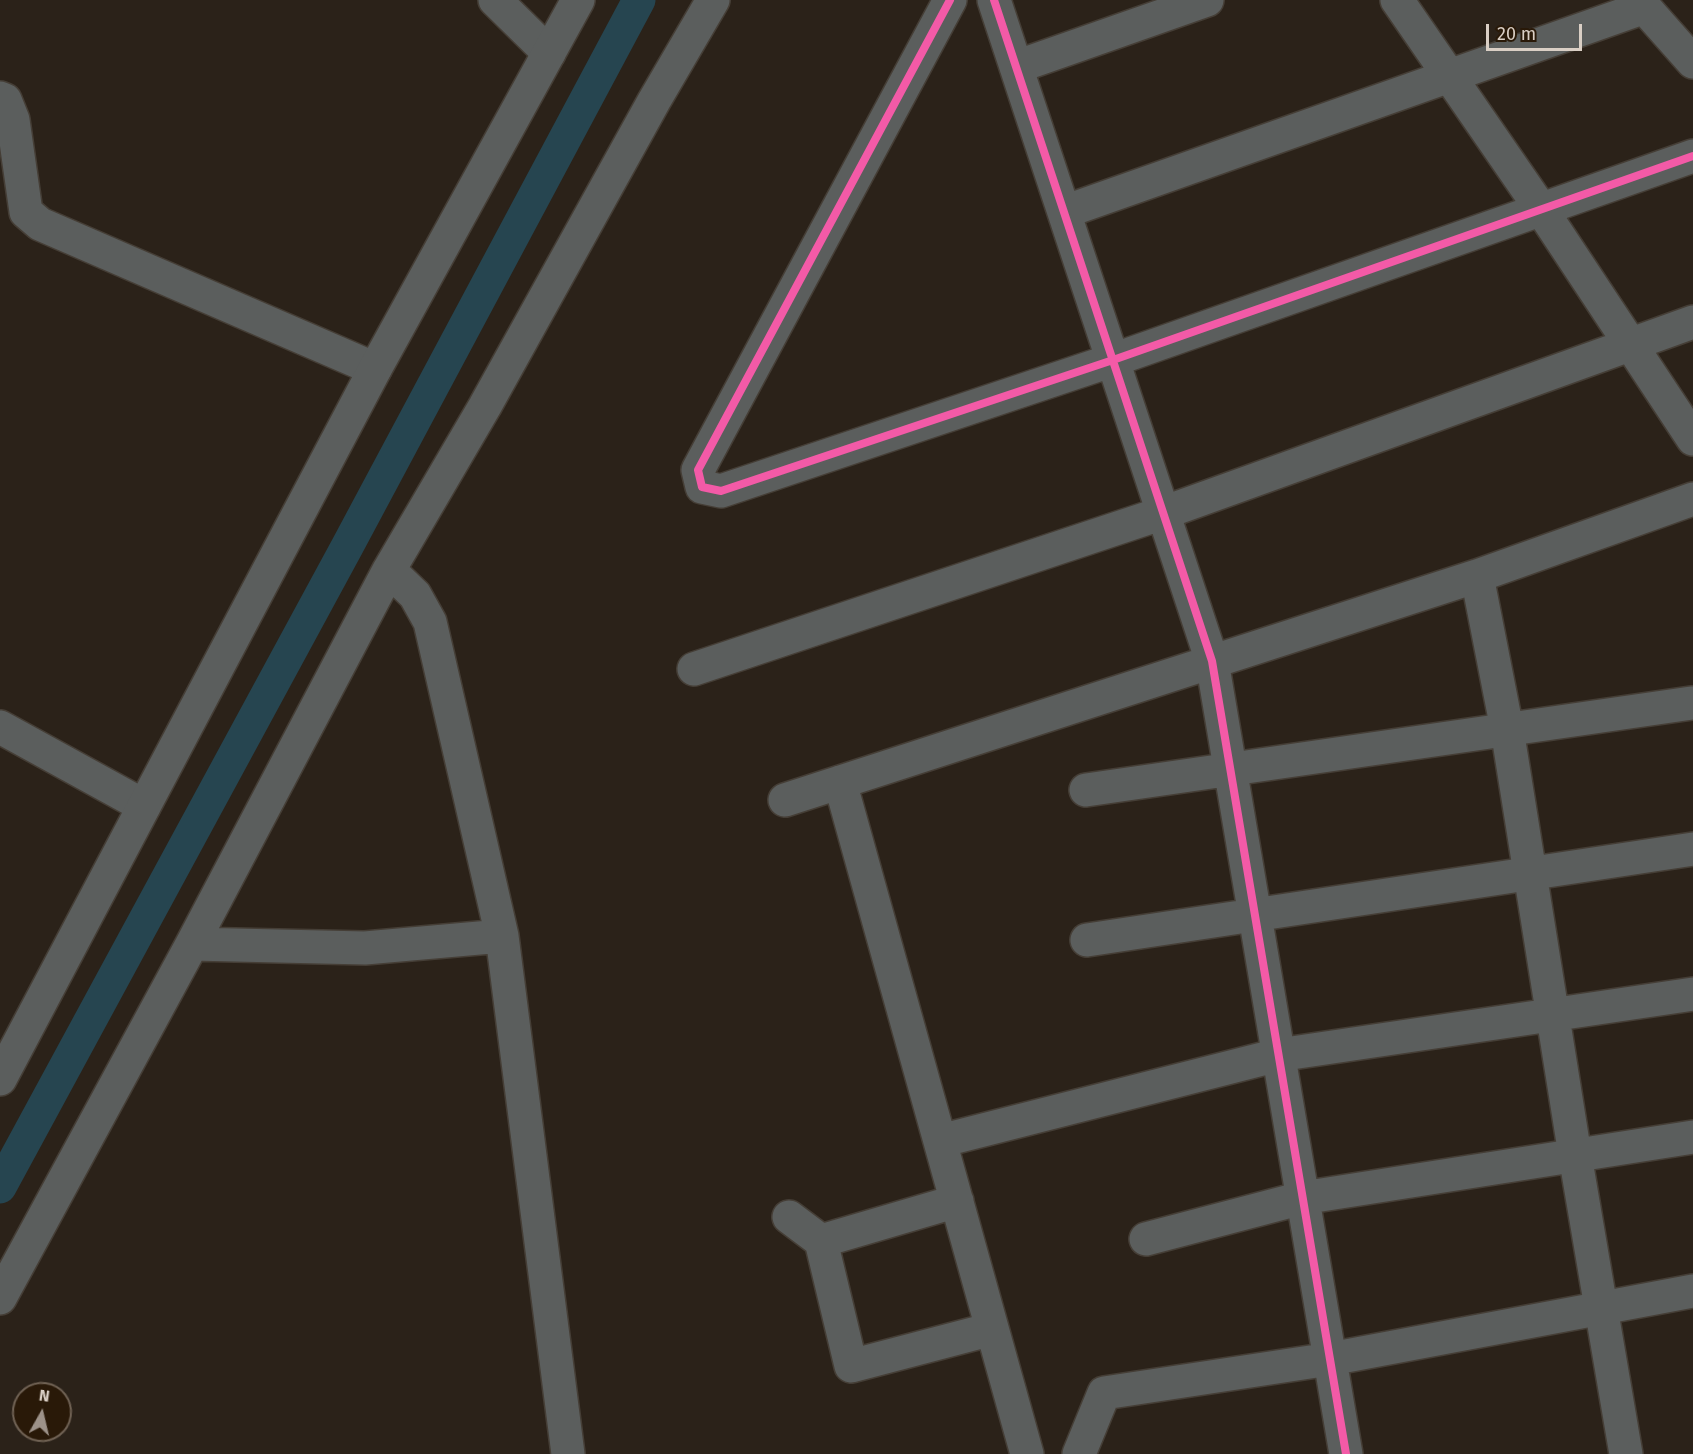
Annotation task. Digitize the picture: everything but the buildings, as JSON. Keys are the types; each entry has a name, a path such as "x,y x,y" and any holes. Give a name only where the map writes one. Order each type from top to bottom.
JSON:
{"street":[{"path":"495,0 549,53"},
{"path":"0,1079 375,369 578,0"},
{"path":"0,1298 192,944 389,570 485,406 654,101 713,0"},
{"path":"950,0 698,470 702,487 721,490 1113,360 1693,156"},
{"path":"994,0 1212,661 1346,1454"},
{"path":"1016,67 1207,0"},
{"path":"1397,0 1541,209 1693,439"},
{"path":"1064,212 1450,76 1642,4 1693,62"},
{"path":"0,98 5,100 13,120 26,212 40,224 375,369"},
{"path":"694,669 1163,513 1693,322"},
{"path":"785,800 1476,576 1693,499"},
{"path":"389,570 416,595 430,622 502,936 568,1454"},
{"path":"1476,576 1507,729 1575,1155 1626,1454"},
{"path":"1086,790 1691,703"},
{"path":"0,727 144,806"},
{"path":"840,782 1027,1454"},
{"path":"1087,940 1693,849"},
{"path":"192,944 365,948 502,936"},
{"path":"940,1141 1278,1055 1693,994"},
{"path":"1146,1239 1302,1198 1693,1137"},
{"path":"820,1241 957,1202"},
{"path":"789,1217 820,1241 852,1366 992,1329"},
{"path":"1079,1454 1104,1393 1330,1359 1693,1291"}],"waterway":[{"path":"0,1187 348,545 639,0"}],"cycle path":[{"path":"950,0 698,470 702,487 721,491 1113,360 1693,156"},
{"path":"994,0 1212,661 1346,1454"}]}
